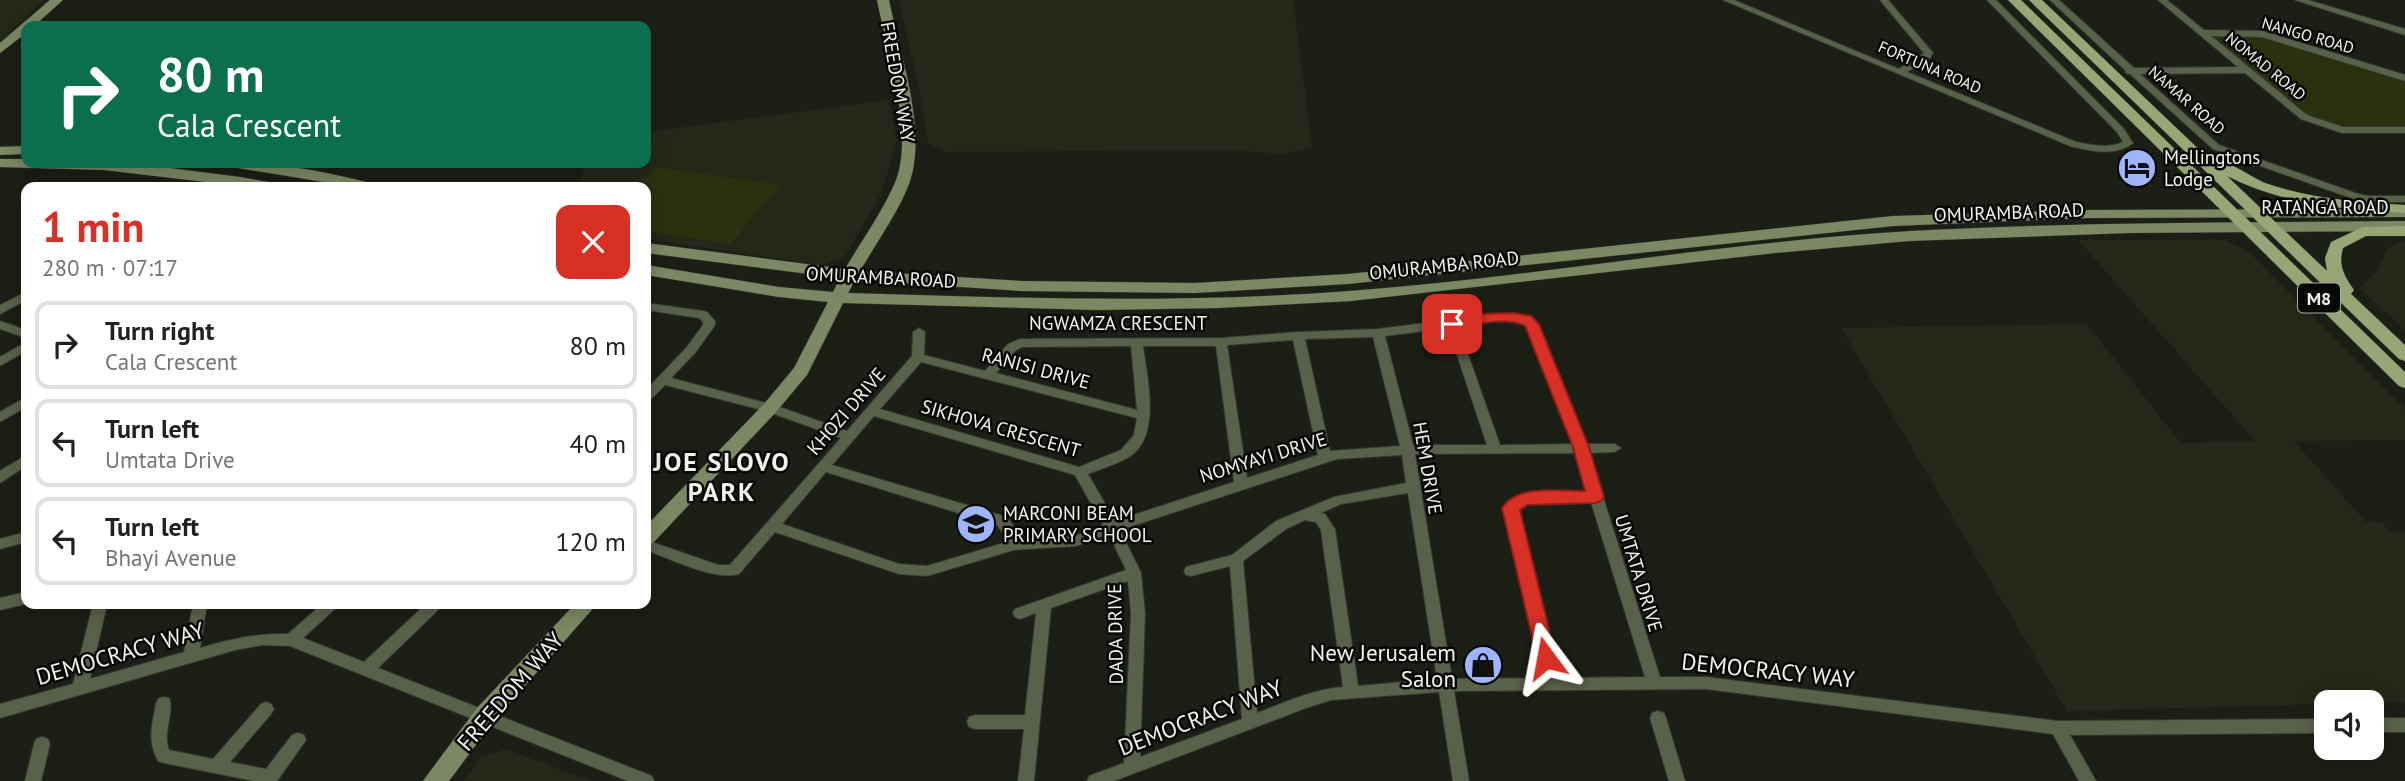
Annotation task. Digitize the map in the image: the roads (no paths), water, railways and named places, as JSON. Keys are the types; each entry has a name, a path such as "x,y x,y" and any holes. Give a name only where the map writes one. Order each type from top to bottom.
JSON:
{"main road":[{"path":"37,21 58,0"},
{"path":"33,21 58,0"},
{"name":"FREEDOM WAY","path":"651,533 770,408 801,371 849,275 902,184 909,159 910,127 883,0"},
{"name":"M8","path":"2014,0 2233,214 2251,220"},
{"name":"M8","path":"2035,0 2164,124 2405,382"},
{"path":"0,49 21,31"},
{"path":"0,61 21,38"},
{"path":"2164,124 2226,170 2264,188 2328,204 2405,211"},
{"path":"0,151 21,150"},
{"path":"0,163 21,163"},
{"path":"139,168 241,182"},
{"path":"268,168 350,182"},
{"name":"RATANGA ROAD","path":"2251,220 2405,211"},
{"name":"OMURAMBA ROAD","path":"651,249 849,275 1034,286 1195,288 1273,285 1488,265 1868,222 2088,214 2233,214"},
{"name":"OMURAMBA ROAD","path":"651,271 779,292 838,298 1098,305 1276,301 1351,296 1775,247 1909,236 2251,220"},
{"name":"RATANGA ROAD","path":"2251,220 2270,227 2405,229"},
{"name":"M8","path":"2270,227 2405,355"},
{"path":"2377,328 2335,275 2331,263 2333,253 2343,239 2355,234 2405,229"},
{"name":"FREEDOM WAY","path":"435,781 485,715 582,609"}],"street":[{"name":"FORTUNA ROAD","path":"1727,0 2073,144 2123,147 2128,140 2120,131 1991,0"},
{"path":"1884,0 1929,53 1900,72"},
{"name":"NAMAR ROAD","path":"2054,0 2129,71 2210,143 2223,151 2363,198 2405,199"},
{"name":"NOMAD ROAD","path":"2162,0 2245,70 2309,119 2342,130 2405,130"},
{"path":"2299,0 2405,32"},
{"name":"NANGO ROAD","path":"2201,33 2270,36 2405,78"},
{"path":"2129,71 2245,70"},
{"path":"0,310 21,298"},
{"path":"651,308 703,315 708,318 709,325 691,351 651,392"},
{"name":"UMTATA DRIVE","path":"1452,324 1477,319 1526,320 1533,326 1581,447 1654,683"},
{"path":"1378,333 1452,324 1495,449"},
{"path":"0,325 21,332"},
{"path":"918,357 919,332"},
{"name":"NGWAMZA CRESCENT","path":"988,375 1012,347 1020,343 1221,342 1378,333"},
{"name":"HEM DRIVE","path":"1378,333 1406,450 1446,685"},
{"path":"1298,336 1325,456"},
{"name":"SIKHOVA CRESCENT","path":"872,411 1080,472 1126,453 1140,436 1144,416 1137,342"},
{"name":"NGWAMZA CRESCENT","path":"1221,342 1241,483"},
{"path":"0,362 21,349"},
{"name":"RANISI DRIVE","path":"918,357 1144,416"},
{"name":"KHOZI DRIVE","path":"651,547 718,570 731,571 918,357"},
{"path":"663,380 770,408 849,436"},
{"path":"0,418 21,404"},
{"name":"NOMYAYI DRIVE","path":"772,526 899,569 915,571 941,568 1014,545 1076,541 1131,520 1325,456 1406,450 1615,448"},
{"path":"0,478 21,463"},
{"path":"824,467 1002,521 1012,535 1014,545"},
{"name":"DADA DRIVE","path":"1080,472 1134,573 1138,613 1132,768"},
{"path":"1191,571 1236,559 1281,525 1339,500 1412,487"},
{"path":"1553,683 1511,508 1524,499 1595,497"},
{"path":"1305,515 1320,518 1328,529 1351,692"},
{"path":"0,544 21,538"},
{"path":"1236,559 1250,723"},
{"path":"1020,613 1134,573"},
{"path":"0,604 21,599"},
{"path":"1026,781 1044,605"},
{"path":"80,688 99,609"},
{"path":"191,656 199,609"},
{"path":"291,640 325,609"},
{"path":"365,671 430,609"},
{"name":"DEMOCRACY WAY","path":"0,711 248,641 291,640 646,781"},
{"name":"DEMOCRACY WAY","path":"1095,781 1304,702 1351,692 1446,685 1706,682 2058,728 2314,726"},
{"path":"1446,685 1461,781"},
{"path":"164,703 158,737 160,751 164,756 218,765 269,779 298,740"},
{"path":"218,765 266,709"},
{"path":"1658,718 1677,781"},
{"path":"975,722 1031,722"},
{"path":"2384,725 2405,724"},
{"path":"2058,728 2088,781"},
{"path":"33,781 42,744"}],"place":[{"name":"Mellingtons Lodge","path":"2137,168"},
{"name":"MARCONI BEAM PRIMARY SCHOOL","path":"976,524"},
{"name":"New Jerusalem Salon","path":"1483,665"}],"district":[{"name":"JOE SLOVO PARK","path":"722,476"}]}
